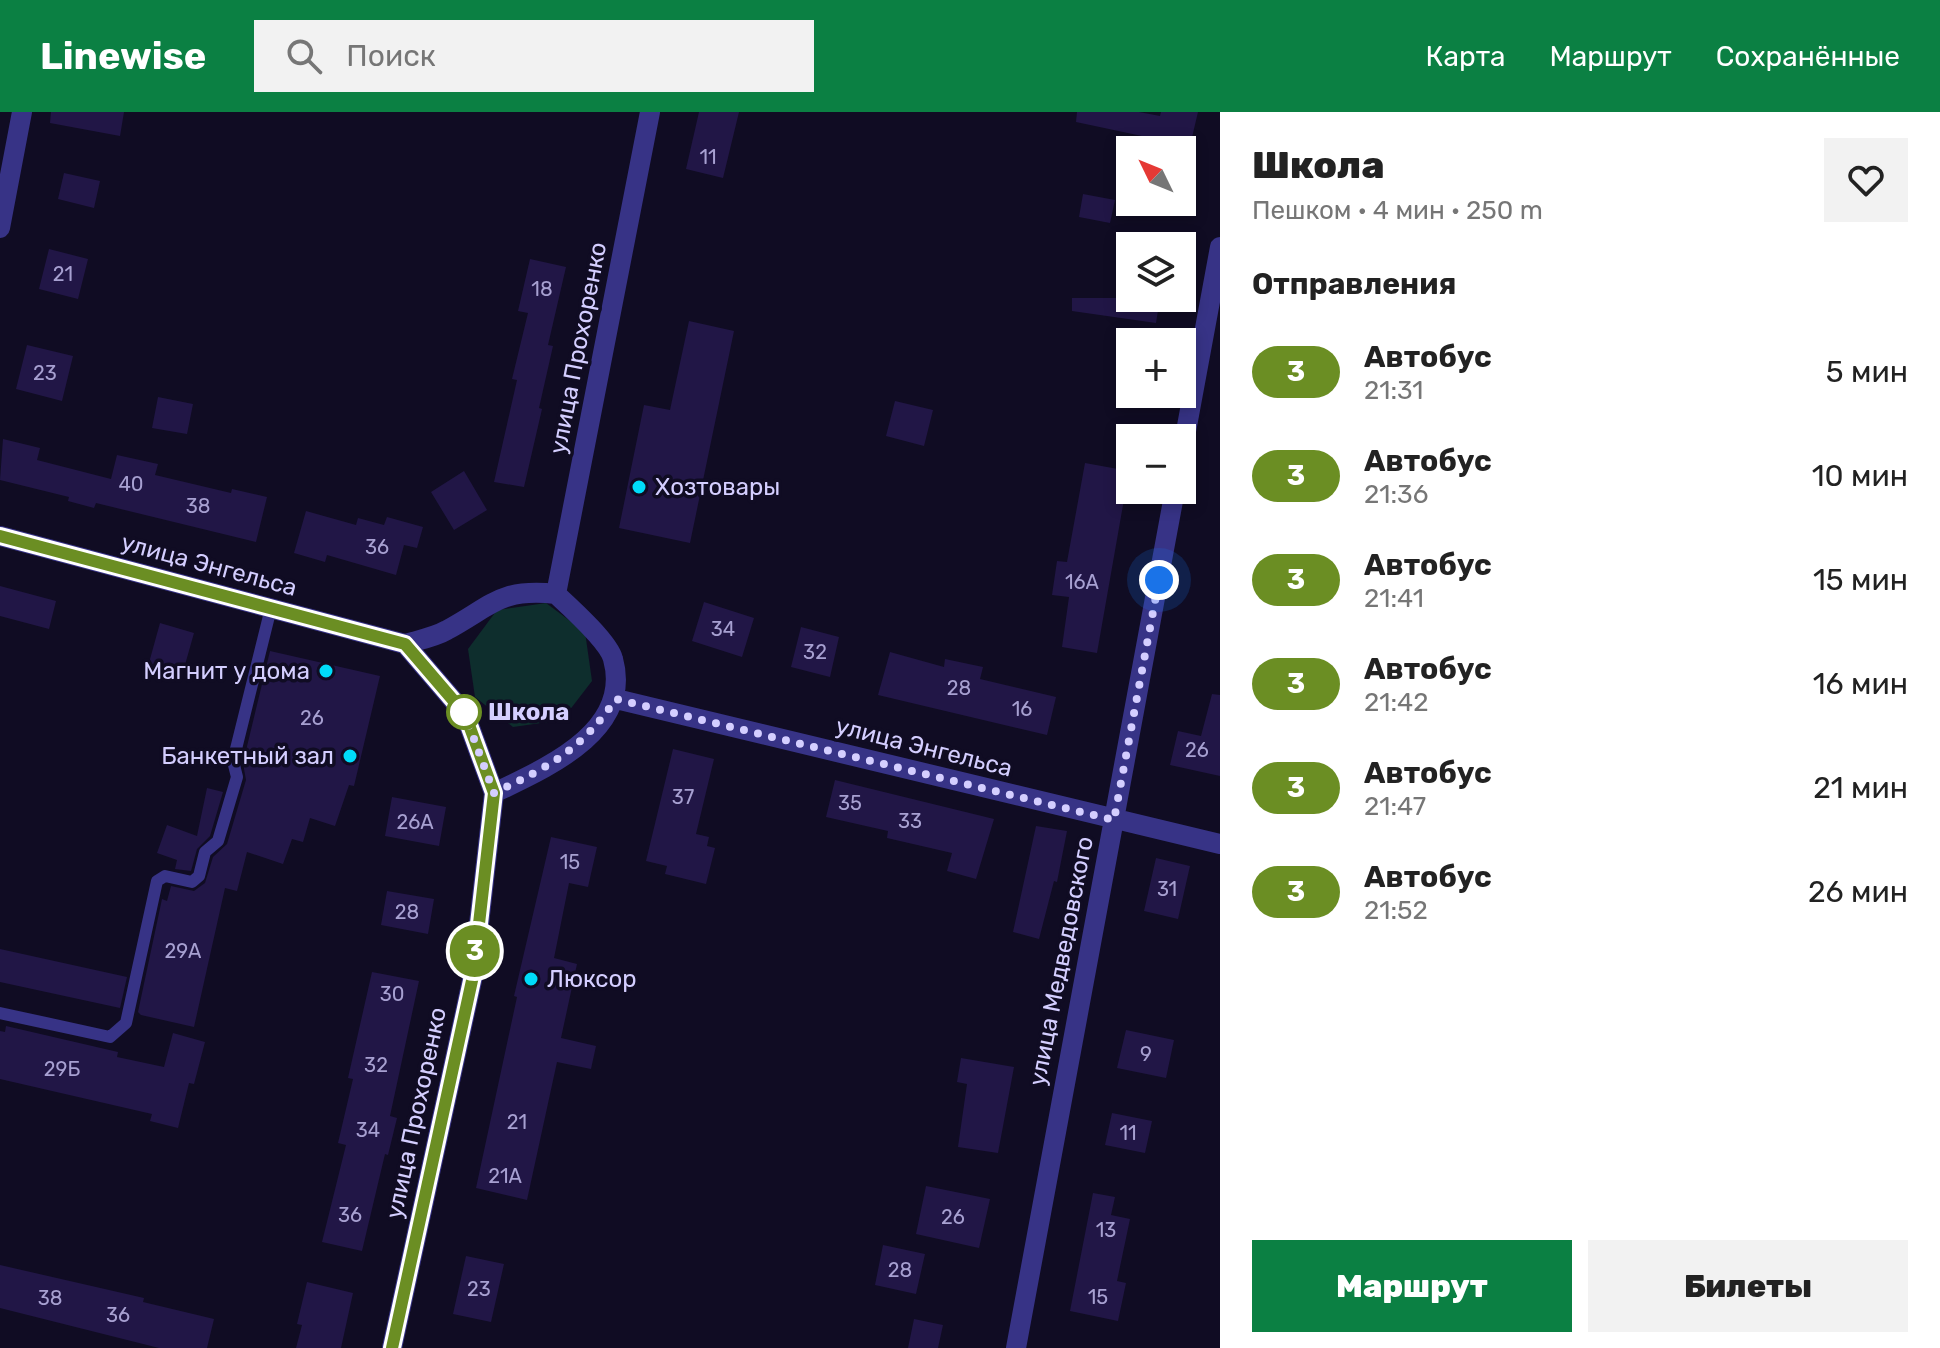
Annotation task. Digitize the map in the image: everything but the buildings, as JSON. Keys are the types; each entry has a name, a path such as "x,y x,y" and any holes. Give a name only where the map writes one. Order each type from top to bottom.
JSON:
{"street":[{"path":"0,228 22,112"},
{"name":"улица Прохоренко","path":"556,594 650,112"},
{"path":"1187,424 1220,247"},
{"name":"улица Медведовского","path":"1016,1348 1172,504"},
{"name":"улица Энгельса","path":"0,536 405,644"},
{"path":"405,644 445,631 491,601 524,590 556,594 613,656 616,699 597,726 566,756 494,793"},
{"name":"улица Прохоренко","path":"392,1348 473,976 494,793 465,714 405,644"},
{"name":"улица Энгельса","path":"616,699 1220,844"}],"lane":[{"path":"0,1013 110,1037 126,1023 157,881 165,876 192,882 199,876 205,852 218,841 237,777 233,761 271,608"}],"green space":[{"path":"546,603 585,632 592,681 562,720 513,727 475,697 468,649 497,610"}],"bus line":[{"name":"3","path":"0,536 405,644 435,675 465,714 494,793 473,976 392,1348"}],"place":[{"name":"Хозтовары","path":"639,487"},
{"name":"Магнит у дома","path":"326,671"},
{"name":"Школа","path":"464,712"},
{"name":"Банкетный зал","path":"350,756"},
{"name":"Люксор","path":"531,979"}],"route":[{"path":"464,712 494,793 566,756 597,726 616,699 1114,820 1159,580"}]}
